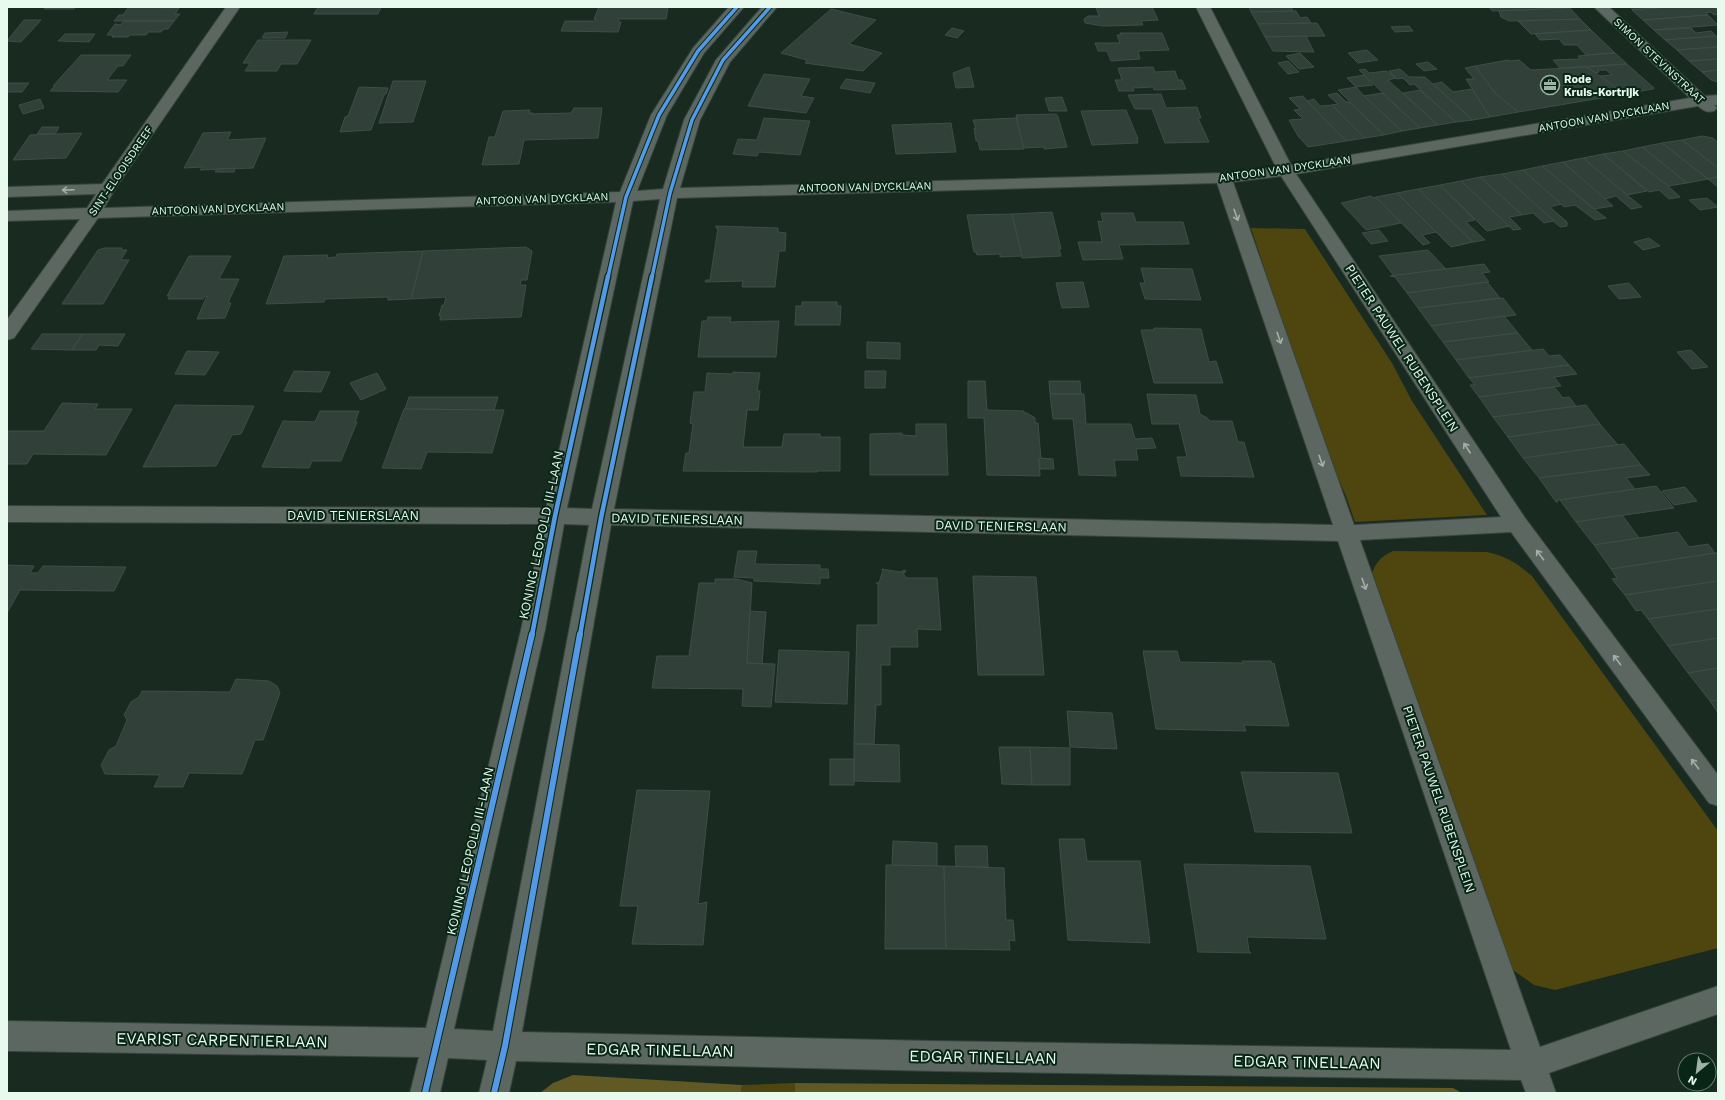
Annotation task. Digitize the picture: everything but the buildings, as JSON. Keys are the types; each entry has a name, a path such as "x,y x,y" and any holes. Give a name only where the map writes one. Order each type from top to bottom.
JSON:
{"street":[{"name":"SINT-ELOOISDREEF","path":"7,334 93,213 107,189 233,7"},
{"name":"KONING LEOPOLD III-LAAN","path":"425,1093 533,630 555,516 626,197 659,115 698,51 737,7"},
{"path":"494,1093 505,1046 601,518 670,192 692,120 723,60 770,7"},
{"name":"PIETER PAUWEL RUBENSPLEIN","path":"1203,7 1286,171 1517,524 1718,795"},
{"name":"SIMON STEVINSTRAAT","path":"1601,7 1701,101 1718,115"},
{"name":"ANTOON VAN DYCKLAAN","path":"7,216 626,197 670,192 1223,178 1286,171 1701,101 1718,100"},
{"name":"PIETER PAUWEL RUBENSPLEIN","path":"1223,178 1530,1065"},
{"path":"7,192 107,189"},
{"name":"DAVID TENIERSLAAN","path":"7,514 555,516 1347,534"},
{"path":"1347,534 1517,524"},
{"name":"EDGAR TINELLAAN","path":"437,1043 505,1046 934,1056 1530,1065 1718,1000"},
{"name":"EVARIST CARPENTIERLAAN","path":"7,1036 437,1043"},
{"path":"1530,1065 1541,1093"}],"shaded area":[{"path":"1251,228 1305,229 1392,363 1412,401 1487,515 1355,522 1346,496 1322,441"},
{"path":"1393,551 1487,552 1511,561 1532,576 1718,831 1718,948 1555,990 1534,985 1513,970 1371,576 1374,567 1379,561"},
{"path":"573,1075 742,1085 741,1093 540,1093 553,1083"},
{"path":"795,1083 795,1093 741,1093 742,1085"},
{"path":"795,1083 1453,1088 1462,1093 795,1093"}],"cycle path":[{"path":"425,1093 533,630 555,516 626,197 659,115 698,51 737,7"},
{"path":"494,1093 505,1046 601,518 670,193 692,120 723,60 770,7"}],"place":[{"name":"Rode Kruis-Kortrijk","path":"1550,85"}]}
